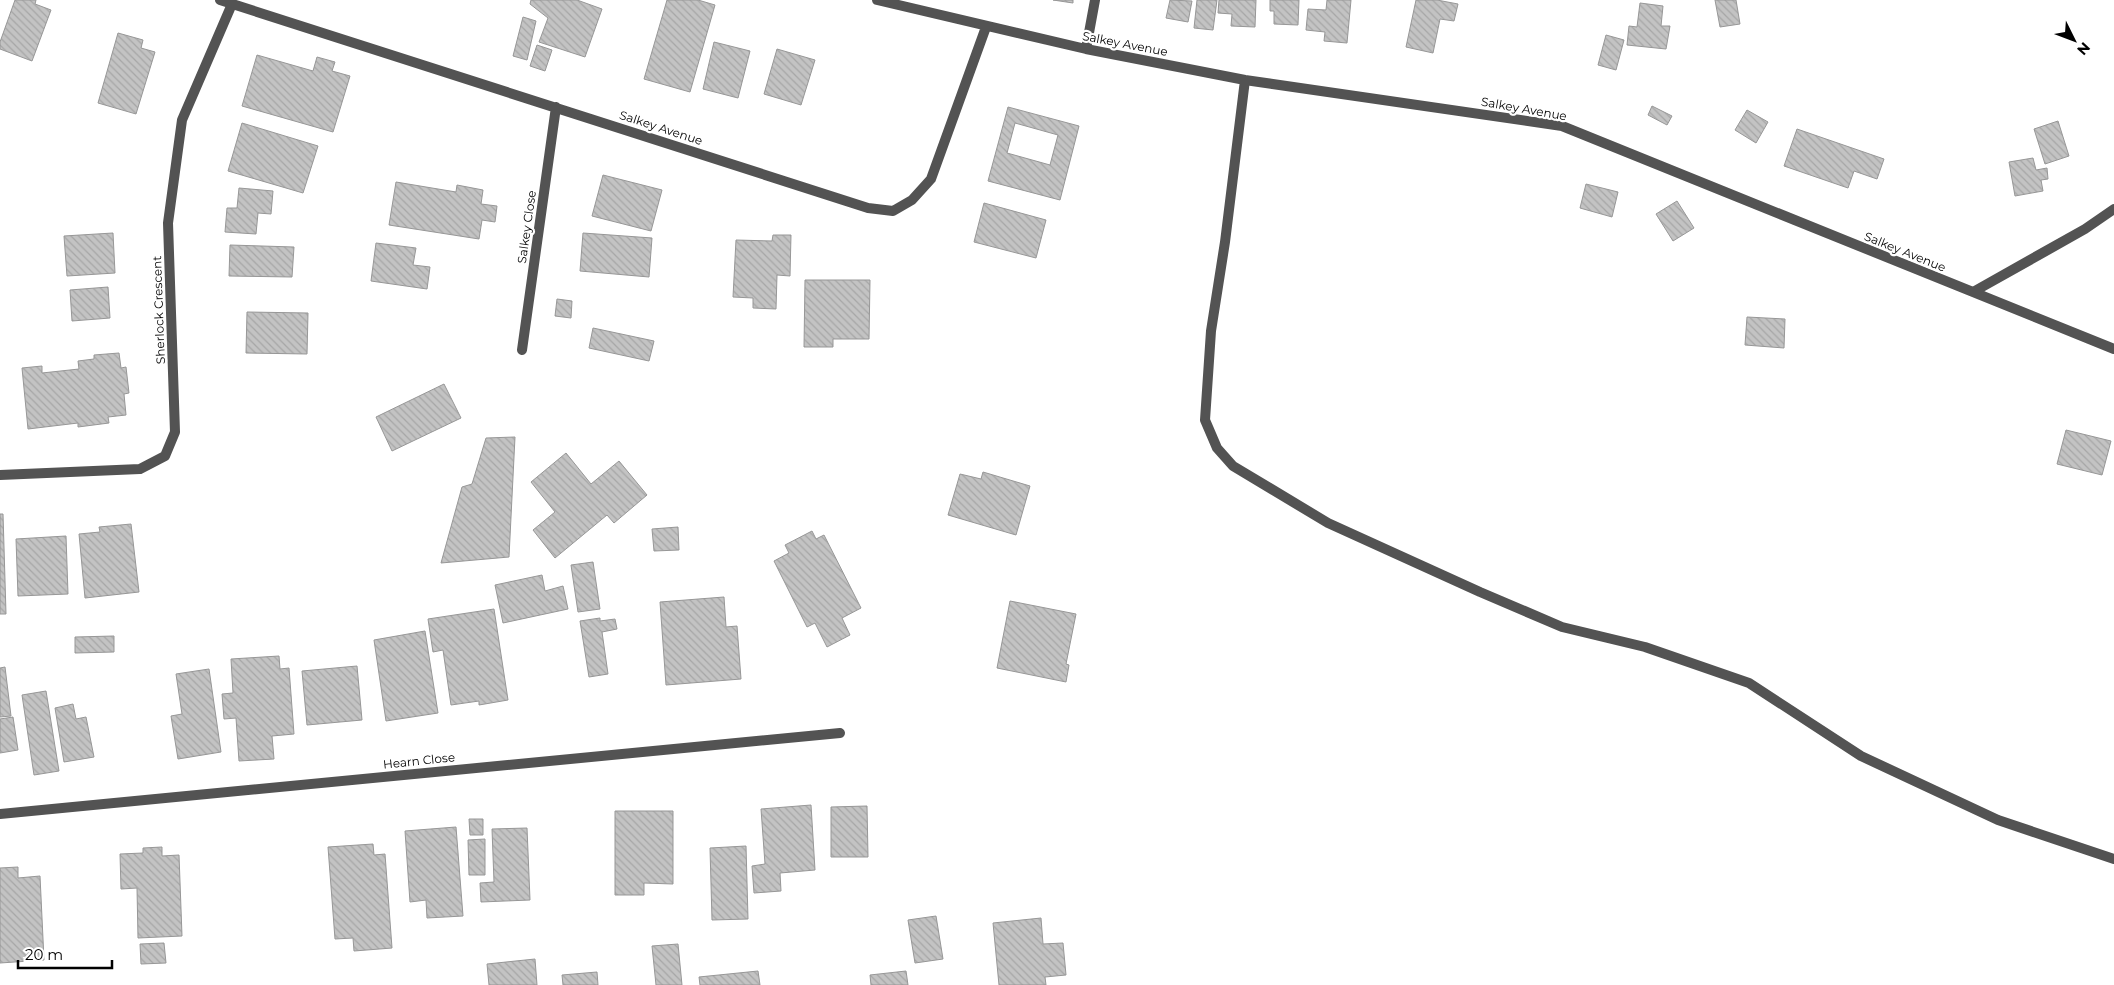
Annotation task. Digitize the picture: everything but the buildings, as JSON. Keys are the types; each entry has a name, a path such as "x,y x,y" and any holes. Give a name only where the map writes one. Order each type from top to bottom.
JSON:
{"street":[{"name":"Salkey Avenue","path":"220,0 868,208 893,211 912,200 931,179 986,27"},
{"name":"Salkey Avenue","path":"877,0 1086,49 1245,80 1562,126 2114,349"},
{"path":"1086,49 1095,0"},
{"name":"Sherlock Crescent","path":"0,474 140,469 165,456 175,432 168,223 182,120 232,4"},
{"path":"1245,80 1225,242 1211,331 1205,420 1217,448 1233,466 1328,522 1480,592 1562,626 1645,647 1749,683 1861,756 1998,820 2114,859"},
{"name":"Salkey Close","path":"522,350 556,107"},
{"path":"1973,292 2085,229 2114,209"},
{"name":"Hearn Close","path":"0,814 840,733"}]}
